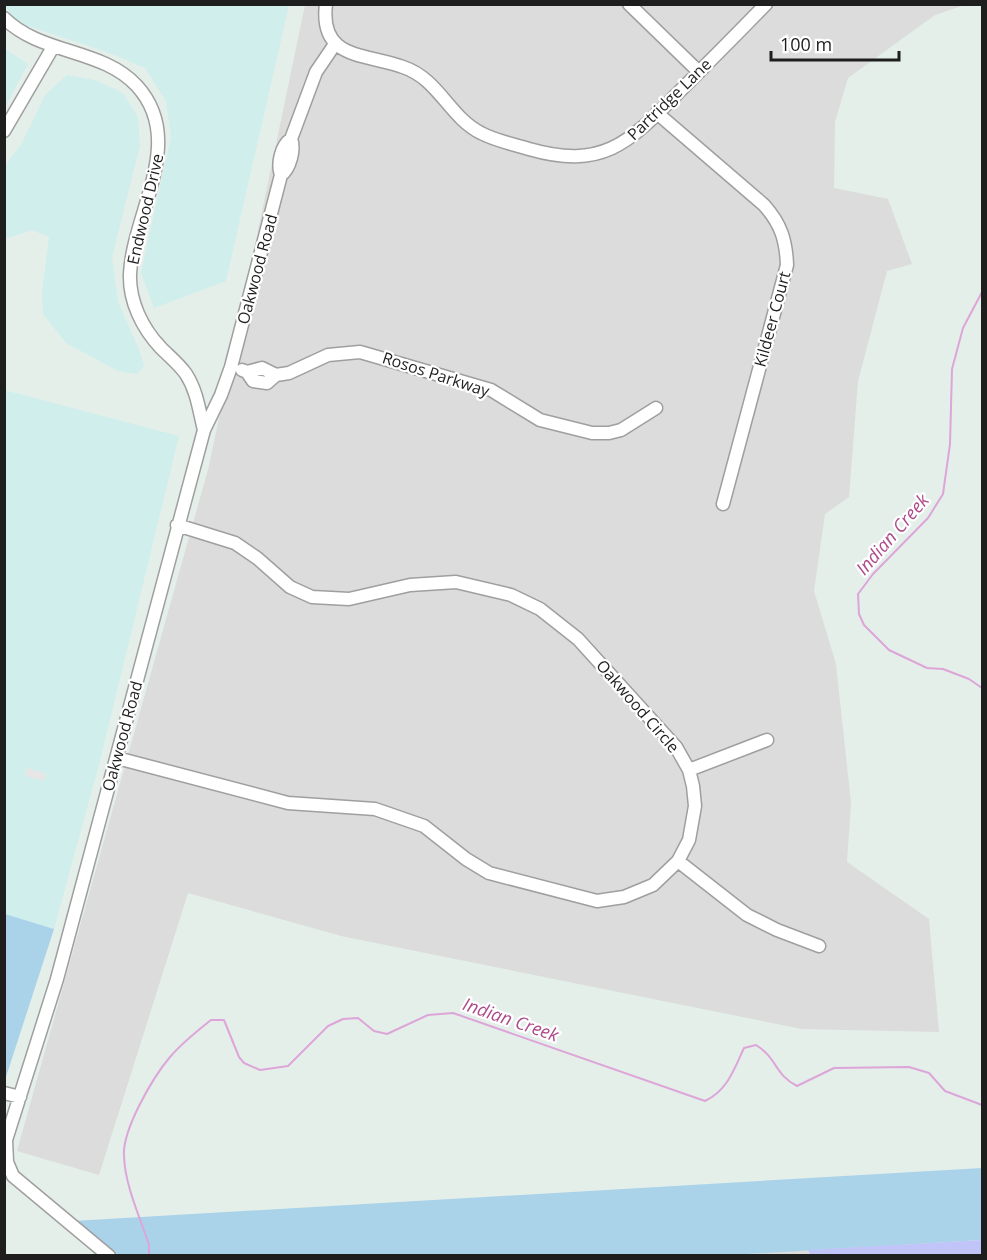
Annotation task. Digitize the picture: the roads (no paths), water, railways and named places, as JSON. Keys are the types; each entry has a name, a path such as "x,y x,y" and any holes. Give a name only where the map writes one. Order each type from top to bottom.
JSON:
{"street":[{"path":"326,4 328,36 335,44"},
{"path":"629,4 699,72"},
{"name":"Partridge Lane","path":"335,44 356,55 401,66 421,75 439,91 459,118 479,132 553,156 578,158 602,153 635,135 766,4"},
{"name":"Endwood Drive","path":"4,18 38,41 100,62 126,75 138,87 155,117 158,154 133,256 131,289 135,306 146,329 184,371 195,390 204,430"},
{"name":"Oakwood Road","path":"109,1256 13,1176 5,1149 48,1010 204,430 221,395 231,367 281,175 280,162 285,144 291,139 316,72 335,44"},
{"path":"4,131 53,47"},
{"name":"Kildeer Court","path":"657,113 764,205 778,224 786,245 786,265 723,504"},
{"name":"Rosos Parkway","path":"231,367 247,372 249,378 261,384 273,381 276,375 288,373 328,355 360,352 491,390 540,420 592,433 621,430 656,408"},
{"name":"Oakwood Circle","path":"117,758 288,803 321,807 358,806 385,812 424,826 466,859 489,873 581,898 609,900 638,892 664,877 678,861 688,840 694,818 694,796 689,770 667,735 578,639 554,618 527,602 491,589 442,582 410,585 349,599 312,597 290,587 236,543 177,525"},
{"path":"689,770 767,740"},
{"path":"678,861 747,915 777,930 819,946"},
{"path":"4,1093 20,1097"}],"waterway":[{"name":"Indian Creek","path":"982,292 963,328 952,369 950,444 943,494 928,518 873,574 858,594 859,614 864,625 889,650 927,668 943,669 969,679 982,688"},
{"name":"Indian Creek","path":"149,1256 149,1245 130,1190 125,1167 124,1156 128,1132 147,1090 163,1066 180,1047 211,1020 224,1020 239,1057 244,1063 260,1070 288,1066 328,1026 343,1019 358,1018 374,1031 387,1034 428,1015 453,1013 705,1101 725,1085 744,1048 756,1045 763,1050 784,1076 797,1086 834,1068 909,1067 929,1073 945,1091 982,1105"}]}
